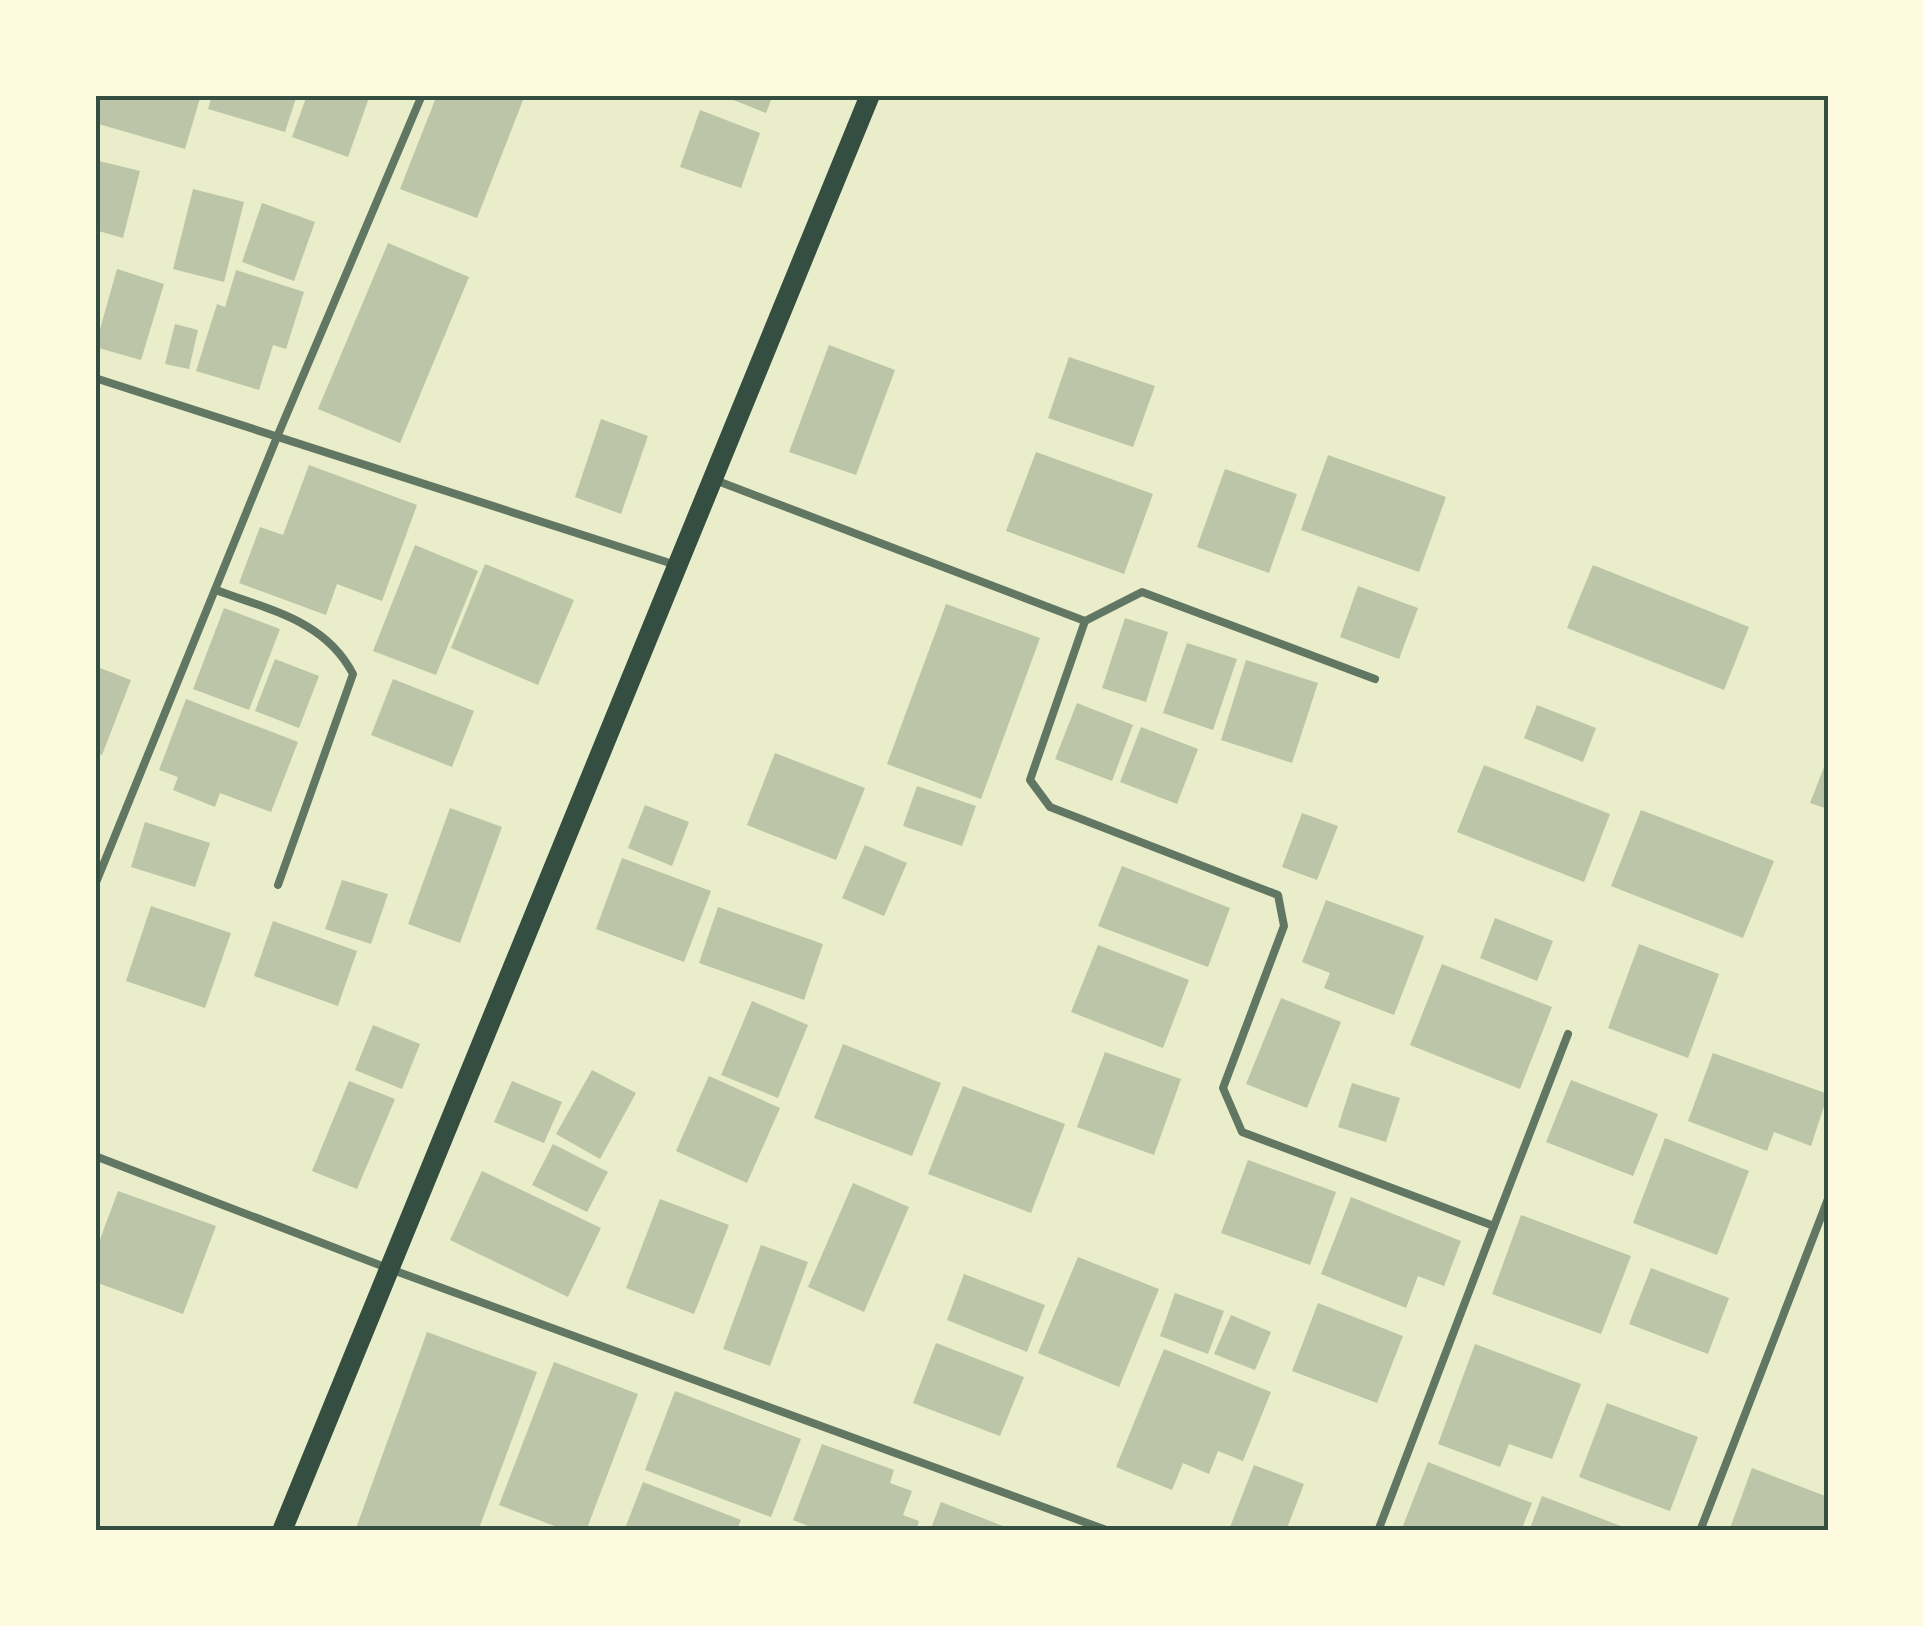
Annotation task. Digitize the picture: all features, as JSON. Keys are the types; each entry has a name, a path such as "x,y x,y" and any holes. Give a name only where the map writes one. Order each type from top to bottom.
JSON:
{"main road":[{"path":"282,1531 870,95"}],"lane":[{"path":"95,884 277,437 422,95"},
{"path":"95,378 676,566"},
{"path":"713,480 1085,621"},
{"path":"216,590 305,623 340,651 353,674 278,885"},
{"path":"1375,679 1142,592 1085,621 1030,780 1050,807 1278,894 1284,926 1223,1088 1242,1132 1494,1226"},
{"path":"1378,1531 1568,1034"},
{"path":"95,1156 390,1269 1109,1531"},
{"path":"1700,1531 1828,1200"}],"building":[{"path":"95,95 201,95 185,149 95,123"},
{"path":"212,95 297,95 285,132 208,109"},
{"path":"307,95 370,95 348,157 292,137"},
{"path":"437,95 525,95 477,218 400,189"},
{"path":"721,95 773,95 766,113"},
{"path":"700,110 760,133 741,188 680,167"},
{"path":"95,160 140,171 123,238 95,230"},
{"path":"193,189 244,202 224,282 173,269"},
{"path":"262,203 315,222 294,281 242,262"},
{"path":"388,243 469,277 400,443 318,409"},
{"path":"117,269 164,284 141,360 95,347"},
{"path":"236,270 304,292 286,349 273,345 259,390 196,371 217,304 225,307"},
{"path":"175,324 198,330 189,369 165,364"},
{"path":"829,345 895,370 856,475 789,452"},
{"path":"1069,357 1155,386 1133,447 1048,418"},
{"path":"601,419 648,436 621,514 575,497"},
{"path":"1036,452 1153,494 1124,574 1006,531"},
{"path":"1328,455 1446,497 1419,572 1301,530"},
{"path":"309,465 417,505 382,601 337,584 326,615 239,583 260,527 283,535"},
{"path":"1225,469 1297,494 1269,573 1197,547"},
{"path":"415,545 478,571 436,675 373,651"},
{"path":"485,564 574,600 538,685 451,648"},
{"path":"1593,565 1749,627 1724,690 1567,628"},
{"path":"1358,586 1418,608 1399,659 1340,637"},
{"path":"946,604 1040,638 981,799 887,764"},
{"path":"224,608 280,629 249,710 193,689"},
{"path":"1125,618 1168,632 1146,702 1102,688"},
{"path":"1187,643 1237,659 1213,730 1163,713"},
{"path":"275,659 319,676 299,728 255,711"},
{"path":"1246,660 1318,683 1292,763 1221,740"},
{"path":"95,666 131,680 102,755 95,753"},
{"path":"393,679 474,711 452,767 371,735"},
{"path":"186,699 298,742 271,812 220,793 215,807 173,790 178,777 159,770"},
{"path":"1077,703 1133,725 1112,781 1055,759"},
{"path":"1537,705 1596,728 1583,762 1524,738"},
{"path":"1141,727 1198,749 1177,804 1120,782"},
{"path":"775,753 865,788 836,860 747,825"},
{"path":"1828,757 1828,809 1810,803"},
{"path":"1484,765 1610,814 1584,882 1457,832"},
{"path":"917,786 976,806 962,846 903,826"},
{"path":"645,805 689,822 672,866 628,848"},
{"path":"450,808 502,827 460,943 408,924"},
{"path":"1641,810 1774,861 1743,938 1611,886"},
{"path":"1302,813 1338,826 1317,880 1282,867"},
{"path":"145,822 210,843 195,887 131,867"},
{"path":"865,845 907,863 884,916 842,898"},
{"path":"622,858 711,891 684,962 596,929"},
{"path":"1122,866 1230,908 1208,967 1098,926"},
{"path":"342,880 388,894 371,944 325,929"},
{"path":"1326,900 1424,936 1394,1015 1324,988 1330,973 1302,962"},
{"path":"151,906 231,933 205,1008 126,981"},
{"path":"718,907 823,944 804,1000 699,963"},
{"path":"1495,918 1553,941 1537,981 1480,958"},
{"path":"273,921 357,951 338,1006 254,976"},
{"path":"1639,944 1719,974 1688,1058 1608,1028"},
{"path":"1098,945 1189,980 1163,1048 1071,1012"},
{"path":"1442,964 1552,1007 1520,1089 1410,1045"},
{"path":"1281,998 1341,1022 1307,1108 1246,1084"},
{"path":"752,1001 808,1025 778,1098 721,1075"},
{"path":"373,1025 420,1044 402,1089 355,1070"},
{"path":"843,1044 941,1083 912,1156 814,1118"},
{"path":"1105,1052 1181,1079 1154,1155 1077,1127"},
{"path":"1713,1053 1828,1094 1811,1146 1774,1132 1767,1151 1688,1121"},
{"path":"592,1070 636,1093 600,1159 556,1134"},
{"path":"709,1076 780,1108 747,1183 676,1151"},
{"path":"1571,1080 1658,1114 1633,1176 1546,1142"},
{"path":"349,1081 395,1099 357,1189 312,1171"},
{"path":"512,1081 562,1102 544,1143 494,1122"},
{"path":"1352,1083 1400,1098 1386,1142 1338,1127"},
{"path":"963,1086 1065,1124 1031,1213 928,1174"},
{"path":"1665,1138 1749,1171 1717,1255 1633,1223"},
{"path":"553,1144 608,1172 587,1212 532,1185"},
{"path":"1248,1160 1336,1192 1310,1265 1221,1233"},
{"path":"482,1171 601,1228 568,1297 450,1240"},
{"path":"853,1183 909,1207 864,1312 808,1287"},
{"path":"118,1191 216,1226 183,1314 95,1282 95,1253"},
{"path":"1351,1197 1461,1241 1444,1286 1418,1276 1406,1308 1321,1274"},
{"path":"660,1199 729,1225 694,1314 626,1288"},
{"path":"1521,1215 1631,1256 1601,1334 1492,1294"},
{"path":"761,1245 808,1262 770,1366 723,1349"},
{"path":"1078,1257 1159,1289 1119,1387 1038,1353"},
{"path":"1651,1268 1729,1298 1708,1354 1629,1324"},
{"path":"964,1274 1045,1305 1027,1352 947,1320"},
{"path":"1175,1293 1224,1311 1208,1354 1160,1336"},
{"path":"1318,1303 1403,1336 1377,1403 1292,1371"},
{"path":"1231,1315 1271,1332 1255,1370 1214,1354"},
{"path":"427,1332 537,1372 478,1531 355,1531"},
{"path":"936,1343 1024,1377 1000,1436 913,1403"},
{"path":"1475,1344 1581,1384 1552,1459 1509,1444 1500,1467 1438,1444"},
{"path":"1164,1349 1271,1392 1243,1461 1218,1451 1209,1474 1183,1463 1172,1490 1116,1467"},
{"path":"554,1362 638,1394 586,1531 568,1531 499,1505"},
{"path":"675,1391 801,1439 771,1517 645,1470"},
{"path":"1607,1403 1698,1437 1670,1511 1579,1477"},
{"path":"822,1444 894,1470 890,1483 912,1491 903,1515 919,1521 916,1531 821,1531 793,1520"},
{"path":"1428,1462 1532,1503 1521,1531 1401,1531"},
{"path":"1254,1465 1304,1484 1286,1531 1242,1531 1230,1527"},
{"path":"1752,1468 1828,1497 1828,1531 1729,1531"},
{"path":"643,1482 741,1520 736,1531 624,1531"},
{"path":"1542,1496 1634,1531 1529,1531"},
{"path":"941,1502 1016,1531 930,1531"}]}
